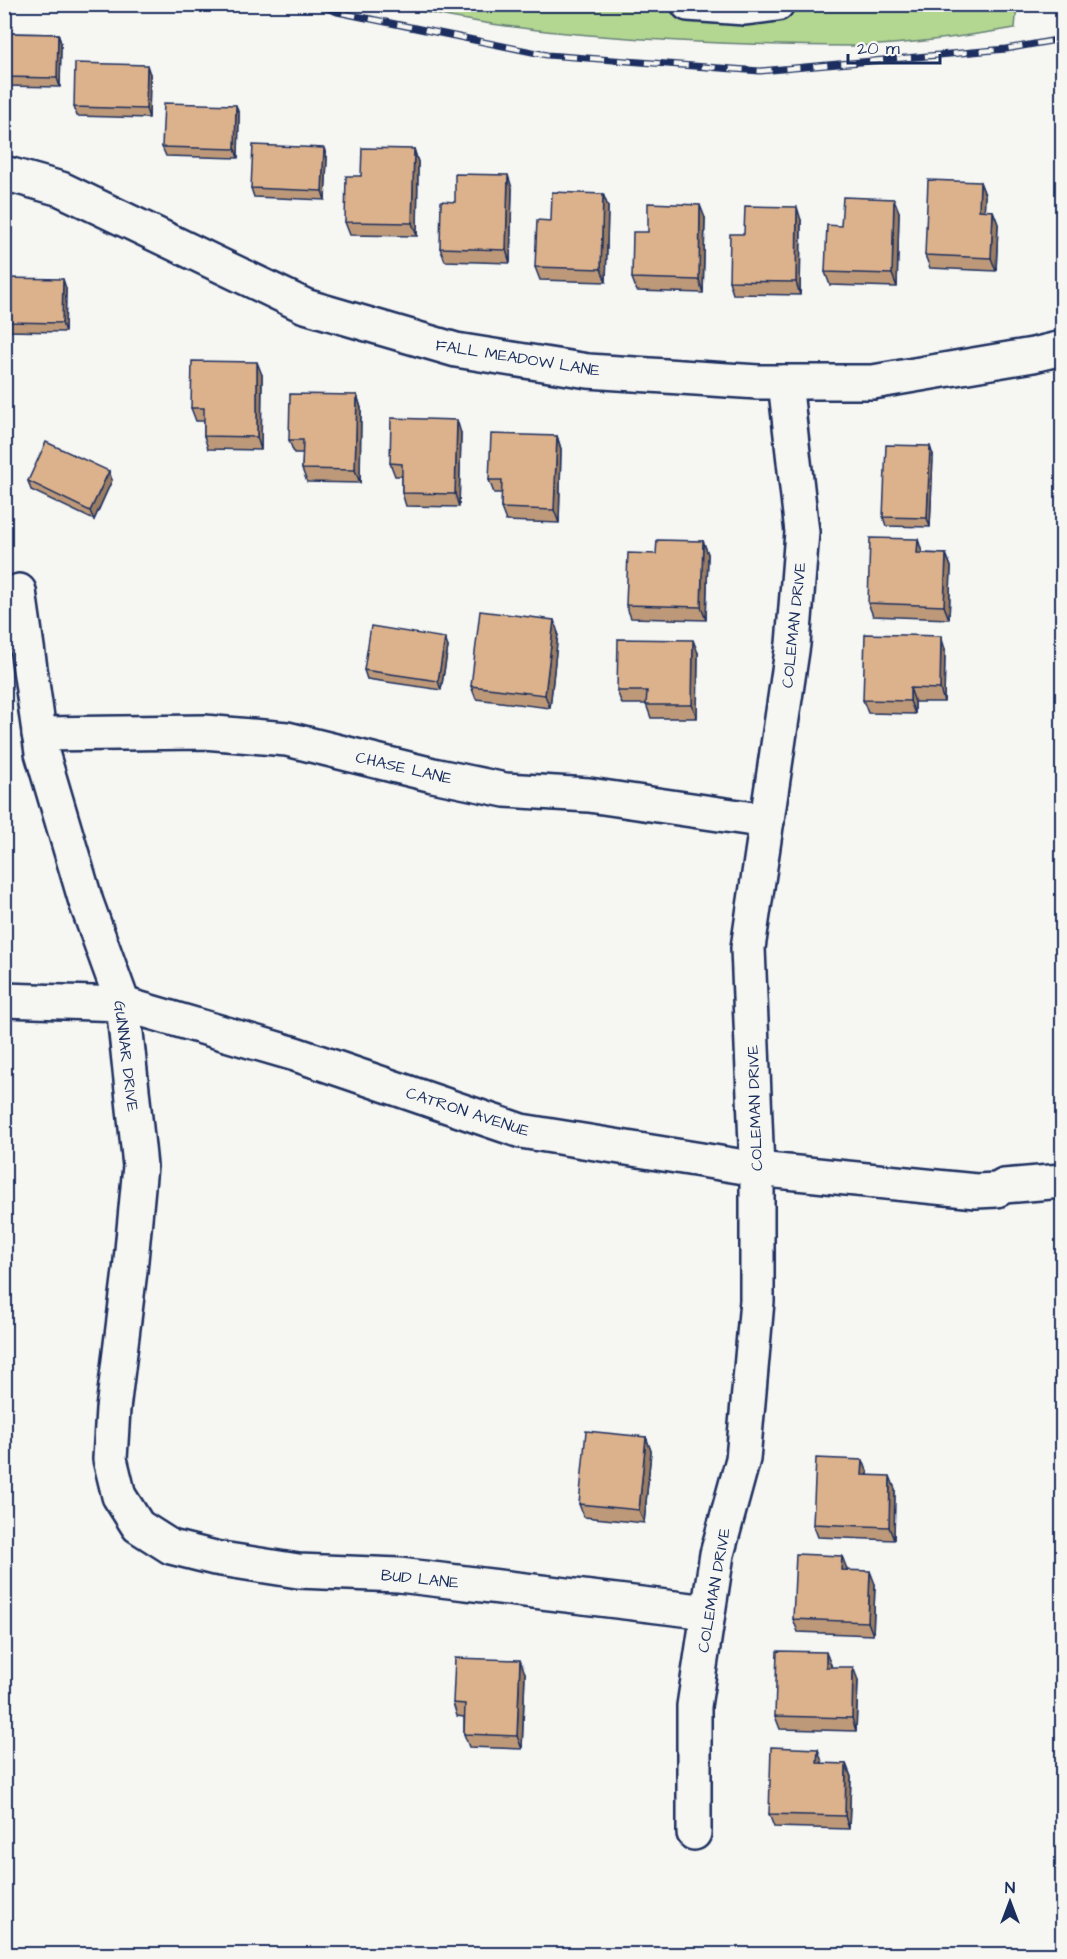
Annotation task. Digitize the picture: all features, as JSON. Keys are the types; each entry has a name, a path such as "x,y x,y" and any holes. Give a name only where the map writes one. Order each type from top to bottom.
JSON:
{"street":[{"path":"688,4 745,8 777,4"},
{"name":"FALL MEADOW LANE","path":"4,173 61,189 305,306 456,350 588,370 758,382 873,382 1062,348"},
{"name":"COLEMAN DRIVE","path":"694,1833 694,1706 717,1554 743,1459 757,1301 757,1169 748,948 793,644 802,532 785,382"},
{"name":"GUNNAR DRIVE","path":"19,591 42,753 86,902 123,1004 140,1166 113,1409 110,1459 118,1497 138,1526"},
{"name":"CHASE LANE","path":"39,734 204,732 287,740 505,790 589,795 767,821"},
{"name":"CATRON AVENUE","path":"4,1000 123,1004 295,1054 521,1131 757,1169 976,1191 1062,1181"},
{"name":"BUD LANE","path":"138,1526 171,1547 215,1558 298,1571 399,1575 708,1612"}],"green space":[{"path":"394,5 1017,5 1015,28 934,40 852,46 722,43 571,33 464,20"}],"building":[{"path":"4,33 58,34 57,78 4,77"},
{"path":"75,63 147,65 146,109 74,107"},
{"path":"164,103 236,105 235,149 162,147"},
{"path":"253,145 324,148 322,191 251,188"},
{"path":"362,148 414,149 412,223 345,222 346,176 361,176"},
{"path":"455,174 508,175 506,250 440,248 441,201 455,202"},
{"path":"928,180 980,182 979,210 993,211 991,258 925,255"},
{"path":"552,192 603,194 601,269 535,267 537,220 551,221"},
{"path":"843,197 894,199 892,274 825,272 827,225 841,226"},
{"path":"648,203 700,205 699,280 632,278 633,232 648,232"},
{"path":"745,206 797,207 796,282 729,281 730,234 744,234"},
{"path":"4,278 63,279 62,323 4,322"},
{"path":"192,361 257,362 257,437 204,436 204,408 191,408"},
{"path":"290,394 357,395 355,470 302,469 303,440 289,440"},
{"path":"391,418 457,420 455,494 402,493 402,464 390,463"},
{"path":"491,434 557,436 554,510 501,508 502,480 489,480"},
{"path":"46,442 109,471 90,511 28,481"},
{"path":"886,445 930,446 927,518 883,517"},
{"path":"870,538 918,539 917,553 946,554 944,606 868,603"},
{"path":"657,540 703,541 701,607 626,605 628,553 656,554"},
{"path":"480,611 554,620 545,695 471,686"},
{"path":"371,626 445,638 438,681 364,670"},
{"path":"865,634 941,636 940,689 910,688 910,701 863,700"},
{"path":"618,639 693,640 692,705 646,705 647,691 617,691"},
{"path":"586,1431 646,1437 639,1510 579,1504"},
{"path":"816,1458 863,1460 862,1475 890,1476 889,1527 813,1524"},
{"path":"796,1554 842,1556 841,1570 870,1571 868,1622 793,1619"},
{"path":"777,1651 826,1652 826,1667 853,1667 852,1718 775,1716"},
{"path":"455,1658 520,1660 517,1736 464,1734 465,1704 453,1703"},
{"path":"771,1747 818,1749 817,1763 846,1764 845,1816 769,1814"}],"railway":[{"path":"316,4 337,12 547,55 760,71 1006,49 1062,39"}]}
